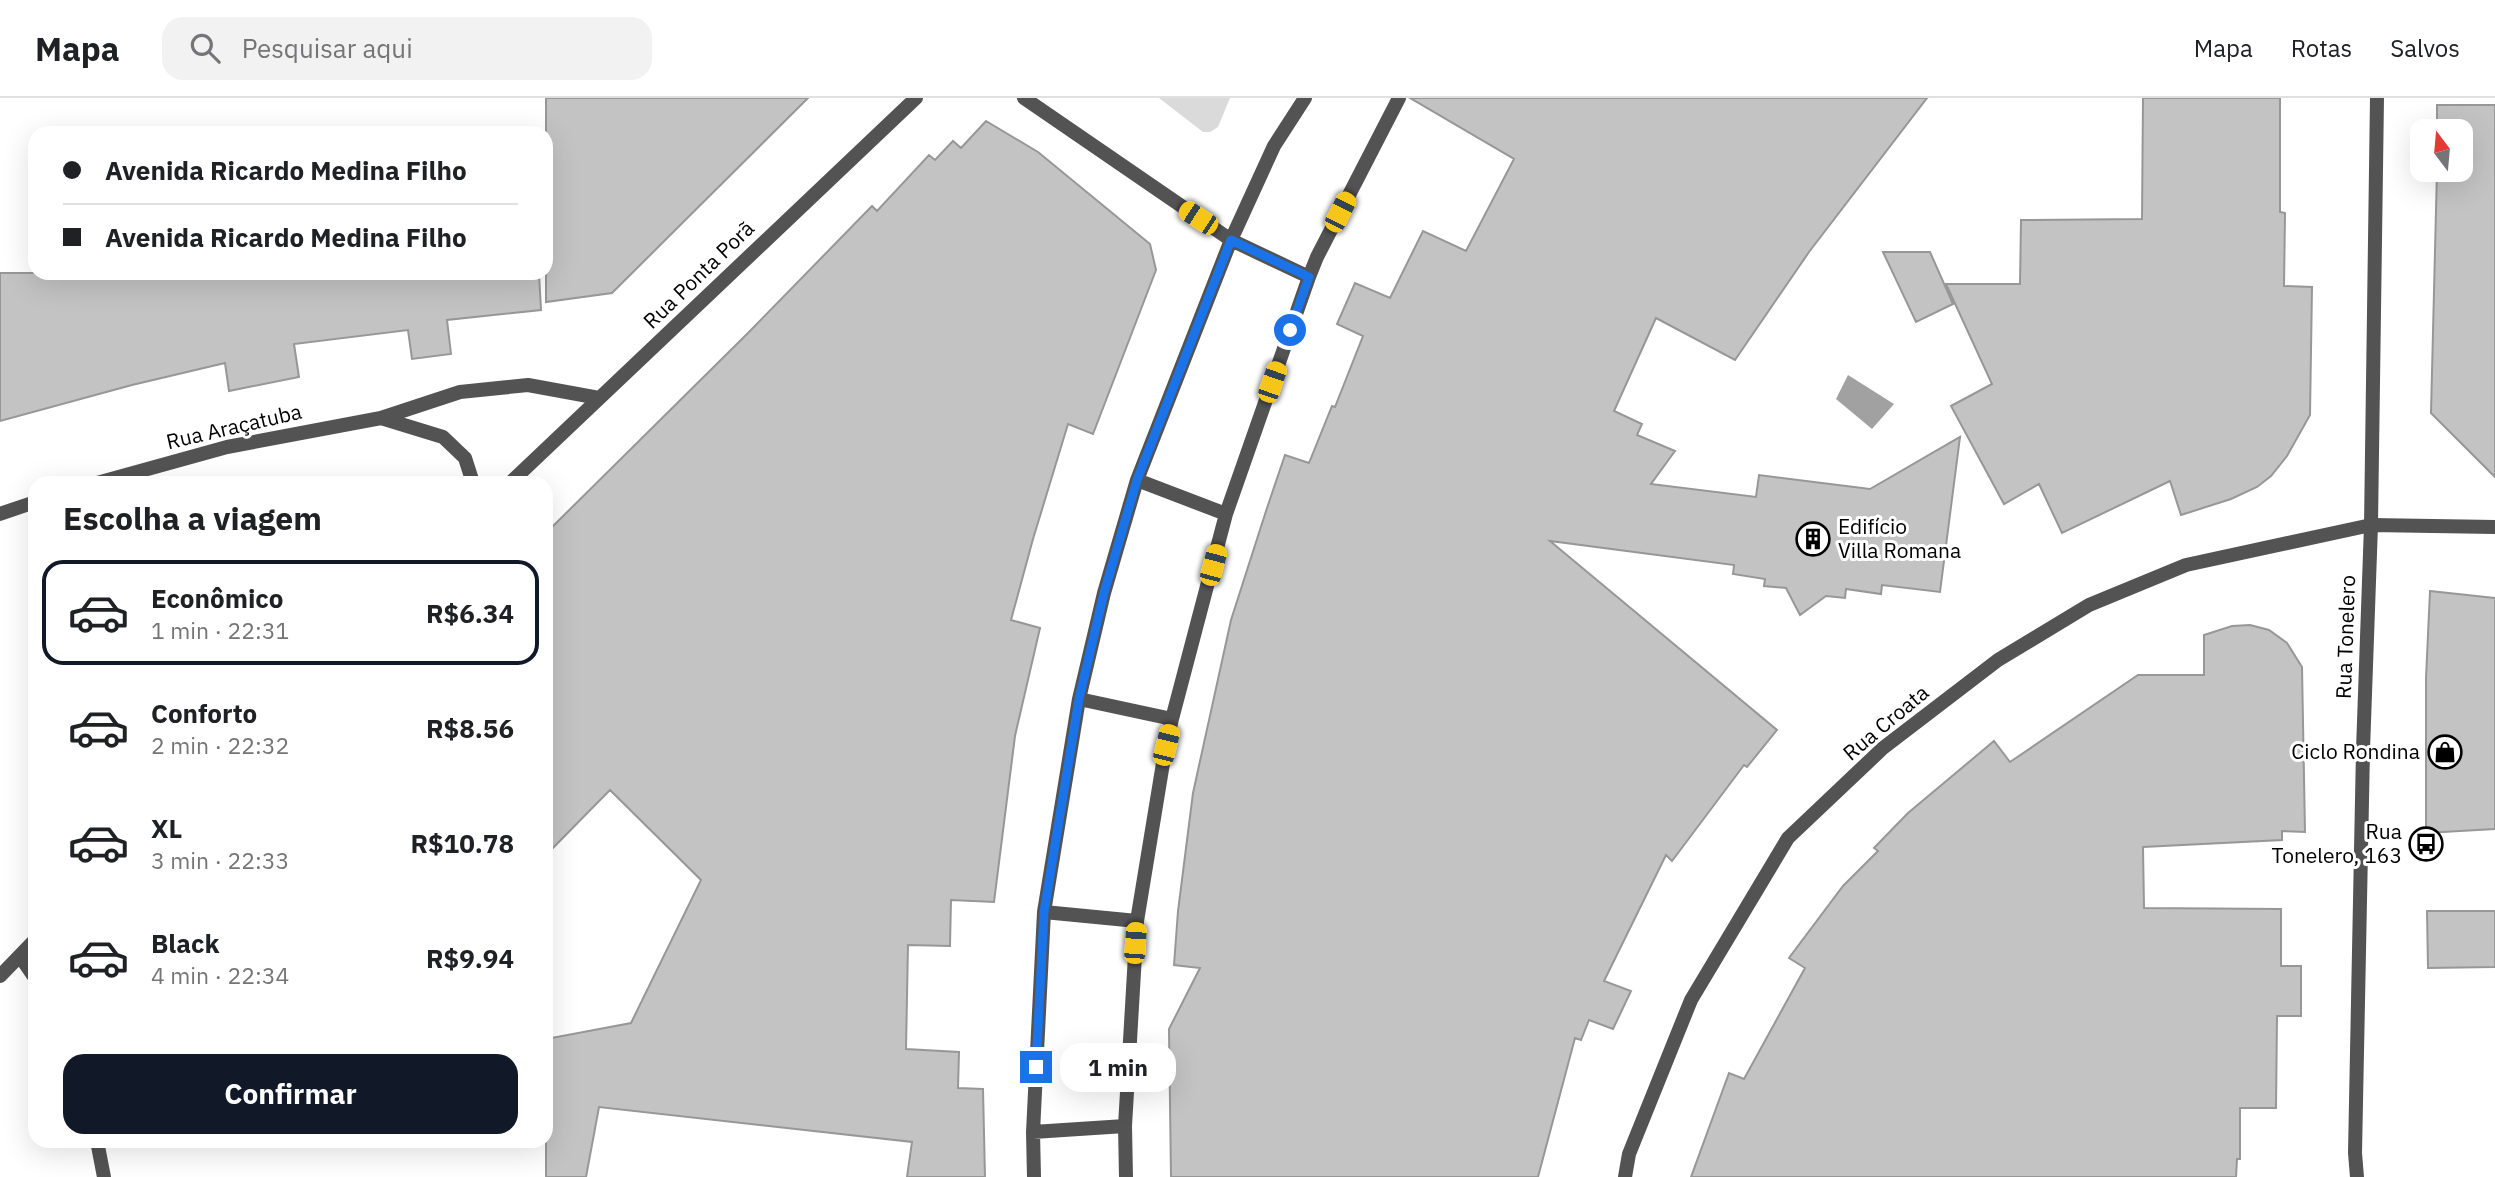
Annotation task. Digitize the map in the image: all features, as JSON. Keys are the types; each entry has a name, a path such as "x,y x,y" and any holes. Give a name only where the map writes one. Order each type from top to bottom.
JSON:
{"street":[{"name":"Rua Ponta Porã","path":"517,476 916,98"},
{"path":"1024,98 1231,240 1309,277"},
{"path":"1034,1177 1033,1132 1044,912 1079,699 1104,593 1137,480 1231,240 1274,146 1305,98"},
{"path":"1126,1177 1125,1126 1137,921 1172,719 1226,514 1309,277 1399,98"},
{"name":"Rua Tonelero","path":"2357,1177 2355,1153 2363,750 2371,525 2377,98"},
{"name":"Rua Araçatuba","path":"122,476 227,447 381,418 460,392 528,385 599,398"},
{"name":"Rua Araçatuba","path":"381,418 443,437 465,458 471,476"},
{"path":"1137,480 1226,514"},
{"path":"0,514 28,504"},
{"name":"Rua Croata","path":"1625,1177 1629,1154 1691,1000 1788,838 1883,748 1998,660 2089,605 2186,565 2371,525 2495,527"},
{"path":"1079,699 1172,719"},
{"path":"1044,912 1137,921"},
{"path":"0,976 28,947"},
{"path":"20,956 28,968"},
{"path":"1033,1132 1125,1126"},
{"path":"98,1148 104,1177"}],"shaded area":[{"path":"1159,98 1230,98 1218,127 1210,132 1203,132"},
{"path":"1848,375 1894,404 1872,429 1836,399"}],"building":[{"path":"546,98 808,98 612,293 546,302 546,280 553,280 553,126 546,126"},
{"path":"1410,98 1927,98 1809,252 1735,360 1656,318 1614,411 1642,424 1637,435 1675,451 1651,484 1756,497 1759,475 1870,489 1960,437 1940,592 1882,585 1881,594 1846,589 1845,598 1826,596 1800,615 1786,588 1764,586 1765,579 1733,574 1734,565 1550,541 1777,730 1747,767 1744,765 1672,861 1666,855 1604,981 1631,991 1613,1029 1589,1020 1581,1040 1575,1038 1538,1177 1171,1177 1169,1029 1200,968 1174,965 1193,793 1231,620 1267,508 1285,455 1309,463 1363,336 1337,324 1355,283 1390,298 1423,231 1466,251 1514,159"},
{"path":"2143,98 2280,98 2280,212 2285,213 2284,286 2312,287 2310,415 2287,456 2271,476 2257,487 2231,499 2181,515 2170,481 2062,533 2039,484 2004,504 1951,406 1992,384 1946,284 2020,284 2021,220 2142,219"},
{"path":"2437,105 2495,105 2495,477 2431,413 2437,182 2473,182 2473,119 2437,119"},
{"path":"986,121 1038,152 1150,244 1156,270 1093,434 1068,424 1011,620 1040,628 1015,736 994,902 951,900 950,946 908,945 906,1049 959,1052 958,1088 983,1089 985,1177 907,1177 912,1142 599,1107 586,1177 546,1177 546,1148 553,1148 553,1038 631,1023 701,880 610,790 553,848 553,526 872,206 877,211 929,155 935,160 953,141 961,148"},
{"path":"1883,252 1930,252 1953,304 1916,322"},
{"path":"0,273 28,273 28,280 539,280 541,310 447,320 451,354 412,359 408,330 294,344 299,377 229,391 225,363 0,421"},
{"path":"2430,591 2495,598 2495,829 2426,833 2426,678"},
{"path":"2250,625 2269,630 2287,643 2302,667 2305,832 2282,831 2282,840 2143,847 2144,908 2281,909 2281,966 2301,966 2301,1016 2277,1016 2276,1108 2240,1108 2240,1159 2237,1159 2236,1177 1691,1177 1729,1073 1744,1079 1805,968 1789,958 1843,886 1878,851 1874,848 1908,813 1994,741 2010,762 2138,675 2204,675 2204,635 2232,626"},
{"path":"2427,911 2495,911 2495,967 2428,968"}],"place":[{"name":"Edifício Villa Romana","path":"1813,539"},
{"name":"Ciclo Rondina","path":"2445,752"},
{"name":"Rua Tonelero, 163","path":"2426,844"}],"route":[{"path":"1036,1067 1044,912 1079,699 1104,593 1137,480 1231,240 1309,277 1290,330"}]}
